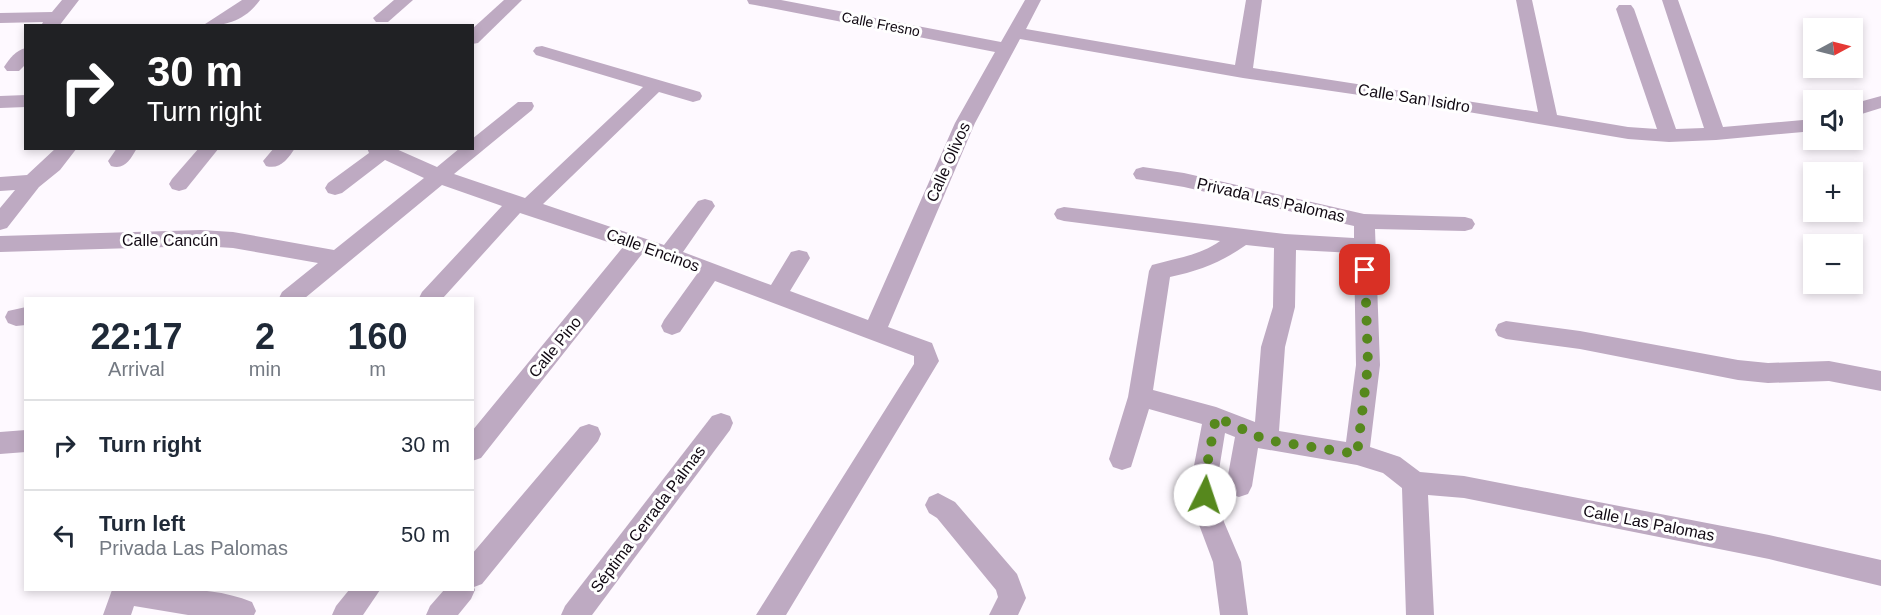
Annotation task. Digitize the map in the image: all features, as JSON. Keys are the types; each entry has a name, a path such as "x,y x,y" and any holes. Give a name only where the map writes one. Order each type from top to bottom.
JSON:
{"street":[{"path":"0,18 53,21 71,0"},
{"path":"214,24 238,12 252,0"},
{"path":"382,18 405,0"},
{"path":"474,37 514,0"},
{"name":"Calle Fresno","path":"755,0 1012,41"},
{"name":"Calle Olivos","path":"874,330 965,123 1034,0"},
{"path":"1243,72 1254,0"},
{"path":"1524,0 1549,121"},
{"path":"1670,0 1716,134"},
{"path":"1625,9 1669,136"},
{"name":"Calle San Isidro","path":"1012,41 1421,98 1628,133 1669,136 1803,126"},
{"path":"542,51 693,96"},
{"path":"13,67 24,55"},
{"path":"431,297 522,206 655,86"},
{"path":"0,102 24,101"},
{"path":"1863,108 1881,102"},
{"path":"474,149 525,106"},
{"path":"0,223 32,182 53,165 66,150"},
{"path":"179,184 208,150"},
{"path":"335,188 380,150"},
{"name":"Calle Encinos","path":"380,150 440,177 638,244 918,346 926,355 924,368 770,615"},
{"path":"291,297 472,150"},
{"name":"Privada Las Palomas","path":"1143,174 1184,180 1364,221 1368,365 1357,454"},
{"path":"0,184 32,182"},
{"path":"669,255 705,206"},
{"path":"1064,214 1285,242 1364,246"},
{"path":"1364,221 1465,224"},
{"path":"1122,459 1140,397 1160,271 1190,265 1218,254 1241,237"},
{"name":"Calle Cancún","path":"0,244 201,238 233,240 338,260"},
{"path":"1239,486 1257,435 1273,347 1284,307 1285,242"},
{"name":"Calle Pino","path":"474,448 638,244"},
{"path":"776,296 799,258"},
{"path":"672,326 711,271"},
{"path":"1506,330 1580,340 1738,370 1768,373 1828,371 1881,381"},
{"path":"1140,397 1216,417 1257,435 1357,454 1391,465 1415,483 1420,615"},
{"path":"1216,417 1205,476 1205,495 1211,522 1227,562 1234,615"},
{"name":"Séptima Cerrada Palmas","path":"574,615 721,423"},
{"path":"474,573 589,434"},
{"path":"0,442 24,441"},
{"name":"Calle Las Palomas","path":"1415,483 1476,489 1769,547 1881,573"},
{"path":"938,505 946,510 1007,583 1012,598 1003,615"},
{"path":"346,615 365,591"},
{"path":"440,615 460,591"},
{"path":"122,598 242,611"}],"route":[{"path":"1205,495 1205,476 1216,417 1249,430 1266,440 1357,454 1368,365 1365,270"}]}
